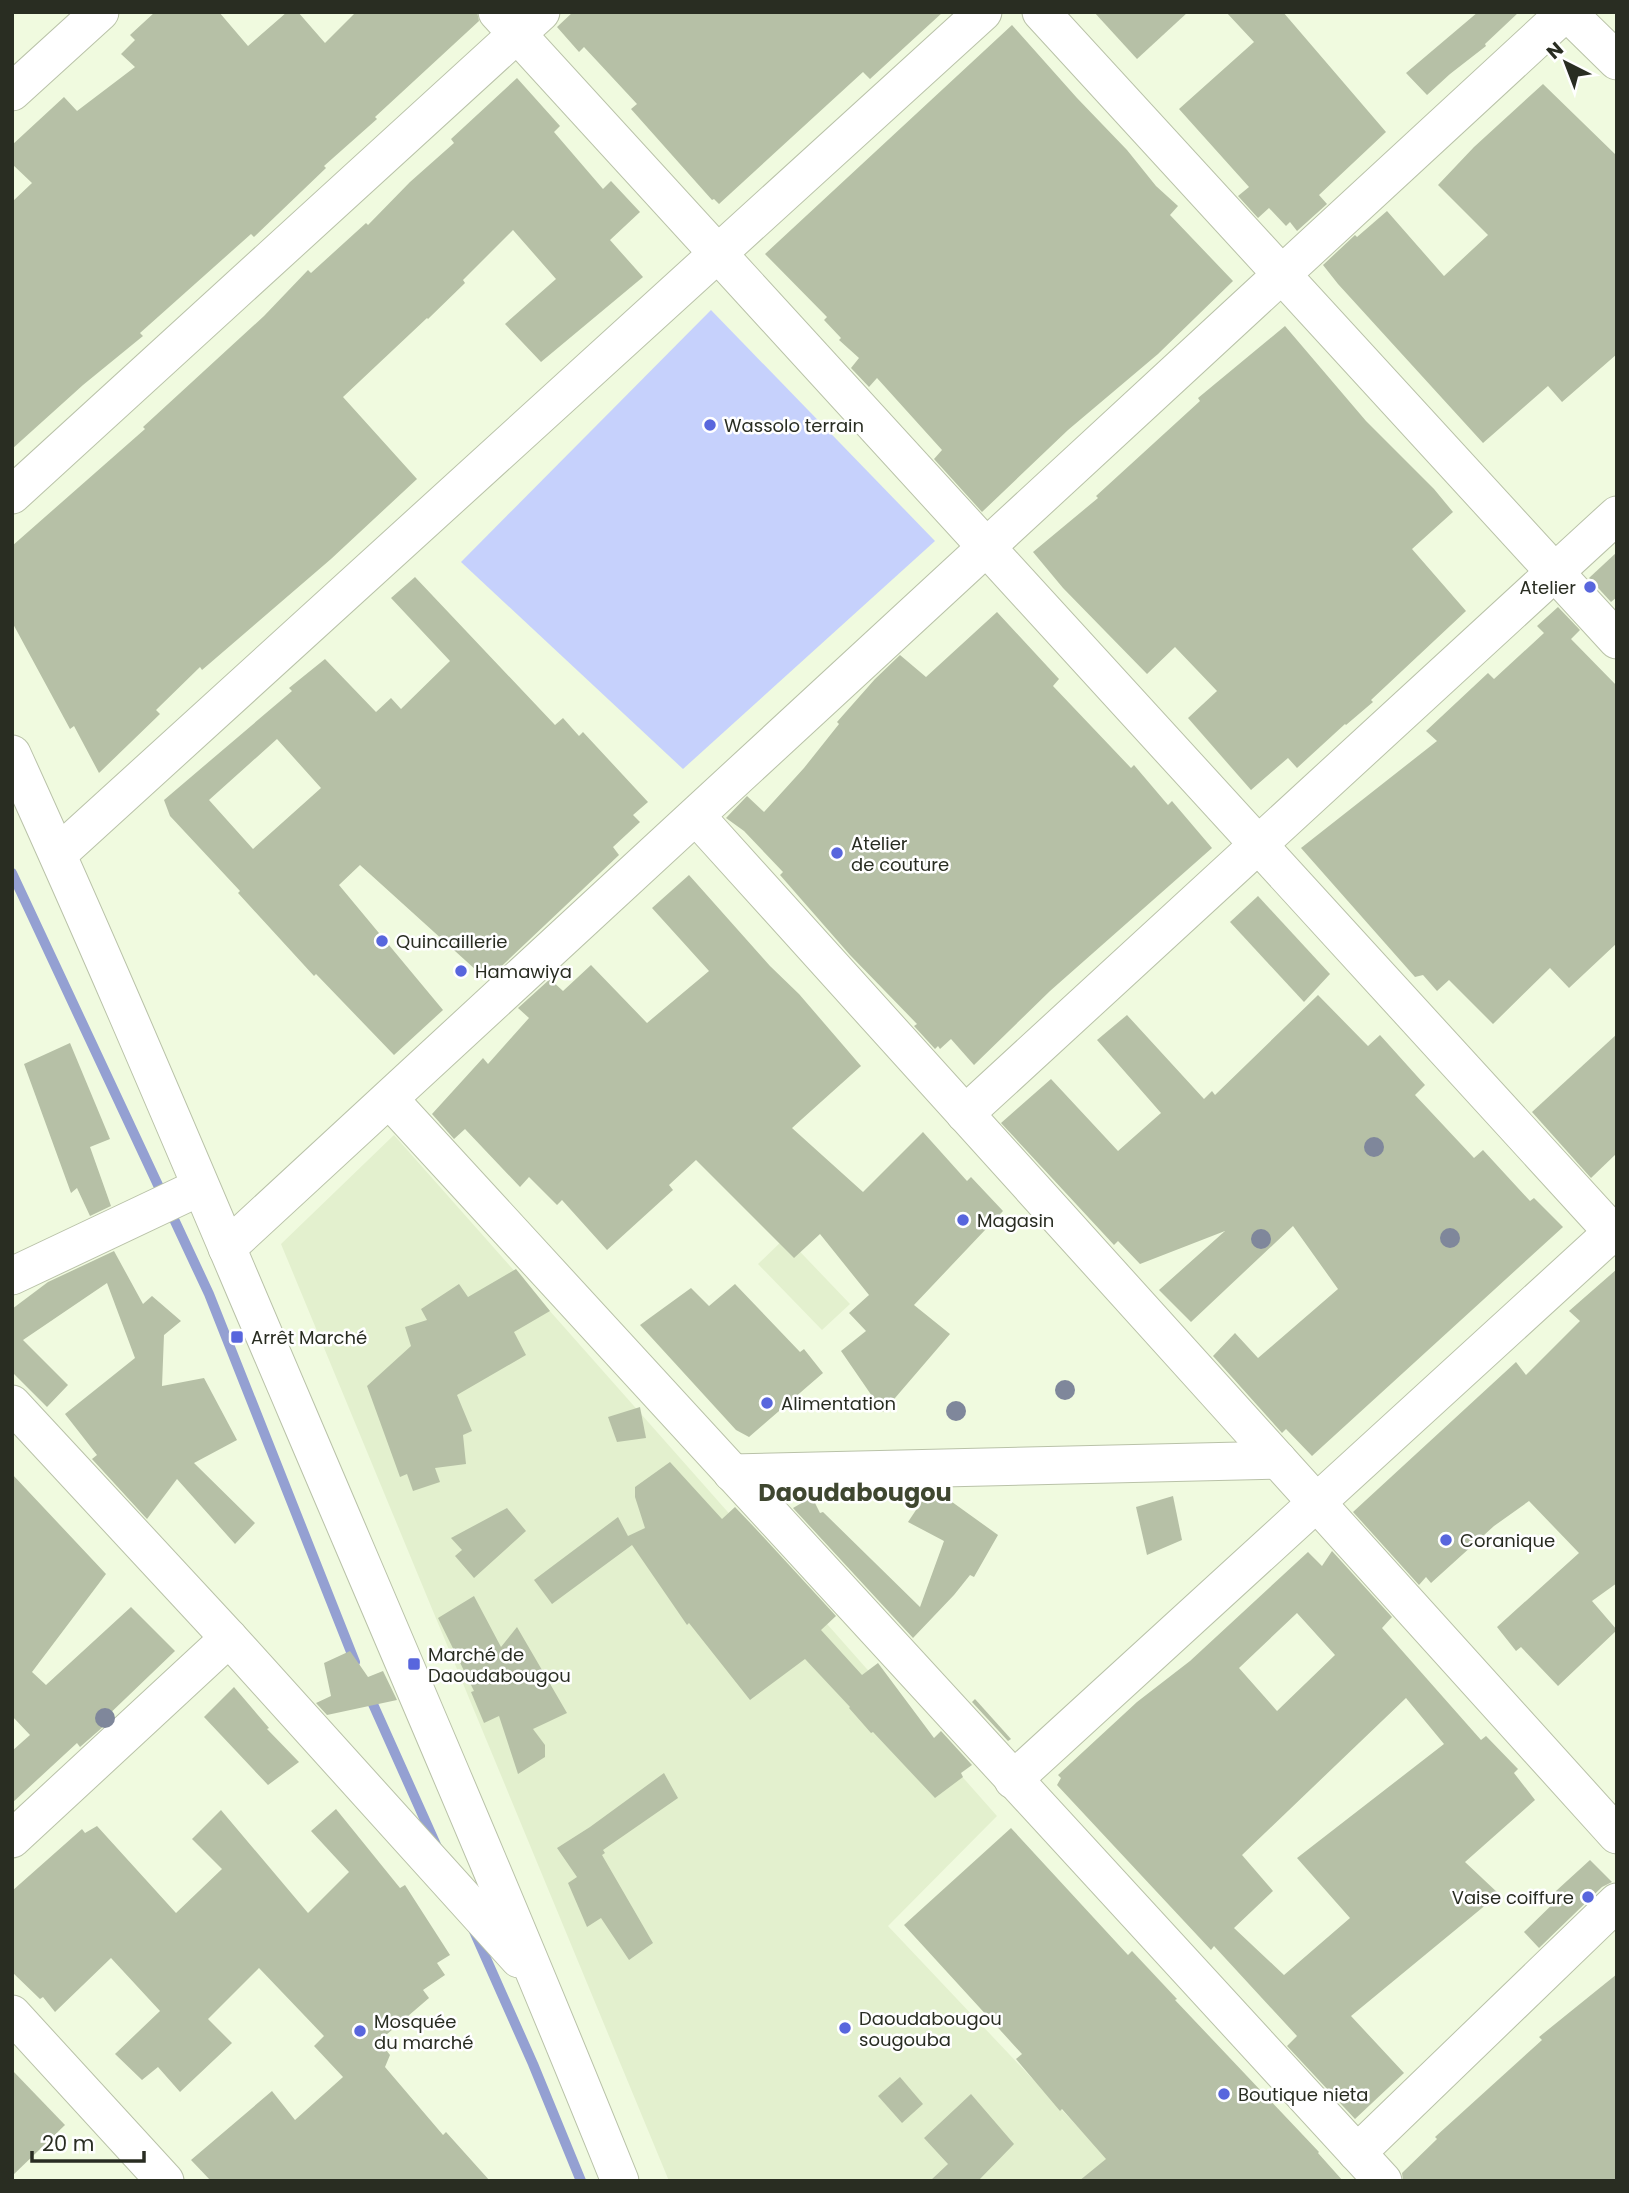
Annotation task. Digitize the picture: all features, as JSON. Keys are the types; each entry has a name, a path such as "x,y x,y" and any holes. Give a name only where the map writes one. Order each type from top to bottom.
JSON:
{"street":[{"path":"12,92 100,12"},
{"path":"58,854 983,12"},
{"path":"1041,12 1617,640"},
{"path":"227,1248 1567,12 1617,61"},
{"path":"12,495 519,20 719,254 1615,1232 1013,1780"},
{"path":"965,1114 1617,516"},
{"path":"12,754 58,854 227,1248 539,1981 620,2181"},
{"path":"696,816 1617,1835"},
{"path":"390,1100 1382,2181"},
{"path":"12,1276 200,1186"},
{"path":"12,1404 229,1638 539,1981"},
{"path":"732,1473 1278,1460"},
{"path":"12,1839 229,1638"},
{"path":"1357,2153 1617,1902"},
{"path":"12,2014 165,2181"}],"shaded area":[{"name":"Wassolo terrain","path":"711,310 935,541 683,769 461,562"},
{"path":"394,1135 997,1816 888,1926 1129,2181 669,2181 281,1244"},
{"path":"786,1237 850,1304 822,1330 758,1264"}],"building":[{"path":"155,12 219,12 248,46 287,12 298,12 325,43 356,12 477,12 479,21 375,117 377,119 324,166 326,168 254,237 251,234 140,333 143,336 12,449 12,202 32,183 12,164 12,145 64,97 77,111 135,67 121,54 135,40 130,35"},
{"path":"573,12 943,12 870,79 863,72 719,204 712,200 631,109 637,104 584,47 579,52 557,27"},
{"path":"1094,12 1188,12 1137,59"},
{"path":"1226,12 1283,12 1386,132 1319,195 1327,204 1297,231 1290,222 1286,226 1269,208 1258,218 1238,196 1249,187 1179,109 1254,42"},
{"path":"1478,12 1519,12 1485,44 1486,46 1427,95 1406,73"},
{"path":"1012,25 1127,150 1156,186 1178,206 1170,215 1233,281 1158,354 1068,430 982,512 934,459 942,450 877,378 869,387 851,368 859,358 839,340 841,338 824,320 827,317 765,254"},
{"path":"517,78 560,126 554,132 603,189 611,181 640,212 610,240 643,277 541,362 505,324 556,279 513,230 463,280 465,283 343,397 417,479 331,559 202,670 200,667 156,710 160,714 99,773 74,726 70,729 12,622 12,546 145,429 143,427 264,316 308,270 311,273 366,223 368,225 410,182 454,143 451,139"},
{"path":"1543,84 1617,156 1617,354 1562,402 1548,386 1483,443 1323,265 1355,235 1357,237 1387,211 1444,276 1488,235 1438,185 1474,147"},
{"path":"1285,326 1366,421 1434,489 1453,512 1412,549 1466,611 1371,700 1373,702 1297,768 1288,758 1251,790 1188,718 1217,691 1175,647 1147,674 1063,588 1033,552 1098,498 1096,496 1200,401 1198,398"},
{"path":"1617,552 1617,597 1611,602 1589,578"},
{"path":"415,577 555,725 563,718 579,736 583,732 648,802 633,815 640,822 613,847 619,855 487,980 360,865 339,885 443,1010 394,1055 316,974 314,976 238,893 240,891 170,816 164,800 292,691 289,688 325,659 376,712 391,698 401,709 450,661 391,598","holes":["277,739 321,788 253,849 209,800"]},
{"path":"1558,607 1580,630 1571,639 1617,686 1617,943 1569,988 1550,968 1493,1024 1449,980 1437,991 1423,975 1415,977 1301,848 1437,741 1426,731 1488,673 1494,679 1544,633 1537,626"},
{"path":"997,612 1059,679 1053,686 1131,768 1134,765 1168,805 1172,801 1212,848 1050,991 974,1065 951,1039 940,1049 938,1046 935,1049 914,1026 917,1024 850,955 780,875 783,872 744,831 726,818 747,796 764,812 804,768 839,724 837,722 900,655 926,677"},
{"path":"689,875 770,966 799,994 861,1066 792,1128 863,1192 923,1132 967,1181 971,1177 1003,1211 914,1305 950,1334 883,1412 841,1351 866,1331 849,1313 869,1295 820,1234 794,1258 696,1160 669,1185 673,1190 607,1250 562,1200 557,1205 529,1177 520,1187 465,1129 454,1139 432,1114 483,1058 488,1064 529,1018 518,1008 550,979 563,991 591,965 647,1023 709,971 652,908"},
{"path":"1258,896 1330,974 1304,1002 1230,922"},
{"path":"1318,995 1368,1046 1380,1035 1425,1085 1415,1095 1474,1158 1483,1150 1530,1201 1534,1198 1563,1227 1312,1456 1286,1429 1282,1433 1213,1356 1235,1333 1258,1358 1338,1289 1293,1226 1191,1322 1159,1290 1225,1231 1140,1264 1118,1241 1114,1245 1001,1123 1051,1079 1118,1151 1161,1113 1097,1040 1127,1015 1204,1099 1212,1091 1215,1095"},
{"path":"1617,1034 1617,1153 1591,1178 1532,1112"},
{"path":"70,1043 110,1139 90,1147 111,1206 90,1216 77,1188 71,1193 24,1064"},
{"path":"114,1251 143,1304 152,1296 181,1321 164,1335 162,1386 204,1378 237,1440 194,1463 255,1523 235,1544 177,1479 147,1519 92,1459 97,1455 65,1414 135,1358 107,1283 23,1340 68,1385 47,1407 12,1372 12,1309 48,1282"},
{"path":"516,1269 550,1311 514,1332 526,1355 457,1395 472,1431 463,1435 466,1464 435,1468 440,1482 413,1491 407,1474 400,1477 367,1386 411,1346 405,1327 427,1320 421,1309 459,1284 468,1297"},
{"path":"1617,1269 1617,1583 1592,1601 1617,1630 1558,1686 1521,1647 1516,1651 1497,1627 1579,1553 1529,1501 1494,1526 1431,1583 1426,1577 1419,1585 1353,1512 1516,1362 1526,1375 1580,1321 1569,1311"},
{"path":"735,1284 800,1352 804,1349 823,1373 749,1437 736,1430 640,1325 691,1288 709,1306"},
{"path":"640,1407 646,1438 617,1442 608,1417"},
{"path":"670,1462 722,1519 735,1507 755,1528 836,1616 821,1630 862,1675 878,1663 934,1738 941,1731 972,1765 961,1773 963,1777 935,1798 873,1732 871,1733 805,1659 750,1700 689,1623 687,1625 632,1545 552,1604 534,1580 618,1517 628,1536 645,1528 635,1497 635,1487"},
{"path":"12,1474 106,1574 32,1672 46,1685 131,1607 175,1651 101,1722 104,1726 80,1747 77,1743 12,1803 12,1751 30,1735 12,1716"},
{"path":"930,1489 934,1489 998,1535 974,1577 970,1575 913,1638 793,1508 812,1497 820,1513 823,1512 920,1607 944,1541 908,1522"},
{"path":"1173,1496 1182,1540 1147,1555 1136,1507"},
{"path":"507,1508 526,1531 474,1578 455,1556 462,1550 451,1538"},
{"path":"1332,1551 1392,1617 1382,1628 1481,1740 1486,1736 1518,1769 1514,1773 1535,1800 1465,1862 1499,1894 1351,2016 1404,2073 1355,2119 1287,2046 1297,2036 1214,1946 1211,1950 1057,1785 1061,1778 1058,1775 1137,1702 1190,1661 1308,1552 1322,1566","holes":["1297,1613 1335,1655 1277,1711 1239,1668","1406,1698 1444,1744 1297,1858 1350,1918 1284,1975 1234,1928 1273,1891 1242,1855"]},
{"path":"474,1596 501,1647 517,1627 567,1713 533,1729 545,1745 545,1757 518,1774 499,1716 484,1723 471,1692 474,1691 438,1618"},
{"path":"350,1651 368,1677 383,1671 397,1700 327,1715 316,1703 331,1696 324,1663"},
{"path":"234,1687 269,1728 267,1729 299,1762 268,1785 204,1717"},
{"path":"975,1699 1011,1739 1008,1741 972,1702"},
{"path":"664,1773 678,1798 603,1850 605,1853 602,1855 653,1943 629,1960 601,1918 587,1927 568,1883 577,1877 557,1848"},
{"path":"336,1809 400,1888 405,1885 450,1955 437,1963 445,1975 423,1990 429,1998 379,2041 390,2055 385,2067 443,2135 446,2132 490,2181 211,2181 191,2160 272,2091 295,2120 343,2077 314,2046 324,2036 259,1968 208,2019 232,2043 180,2092 158,2067 142,2080 115,2054 160,2011 111,1958 55,2012 43,1997 40,1999 12,1972 12,1891 82,1829 85,1833 97,1826 176,1913 222,1869 192,1839 221,1810 308,1913 349,1872 311,1831"},
{"path":"1011,1828 1128,1955 1132,1951 1343,2181 1079,2181 1106,2159 1016,2059 1022,2054 904,1925"},
{"path":"1590,1860 1612,1882 1602,1887 1539,1948 1524,1932 1561,1896 1556,1891"},
{"path":"1617,1974 1617,2181 1403,2181 1402,2173 1437,2139 1435,2137 1542,2040 1539,2037"},
{"path":"12,2070 65,2125 12,2176"},
{"path":"900,2077 923,2104 902,2123 878,2096"},
{"path":"971,2094 1014,2144 978,2181 930,2181 948,2164 924,2138"}],"waterway":[{"path":"12,873 209,1294 355,1662"},
{"path":"368,1693 437,1847"},
{"path":"473,1929 581,2181"}],"place":[{"name":"Wassolo terrain","path":"710,425"},
{"name":"Atelier","path":"1590,587"},
{"name":"Atelier de couture","path":"837,853"},
{"name":"Quincaillerie","path":"382,941"},
{"name":"Hamawiya","path":"461,971"},
{"name":"Magasin","path":"963,1220"},
{"name":"Arrêt Marché","path":"237,1337"},
{"name":"Alimentation","path":"767,1403"},
{"name":"Coranique","path":"1446,1540"},
{"name":"Marché de Daoudabougou","path":"414,1664"},
{"name":"Vaise coiffure","path":"1588,1897"},
{"name":"Daoudabougou sougouba","path":"845,2028"},
{"name":"Mosquée du marché","path":"360,2031"},
{"name":"Boutique nieta","path":"1224,2094"}],"district":[{"name":"Daoudabougou","path":"855,1492"}]}
